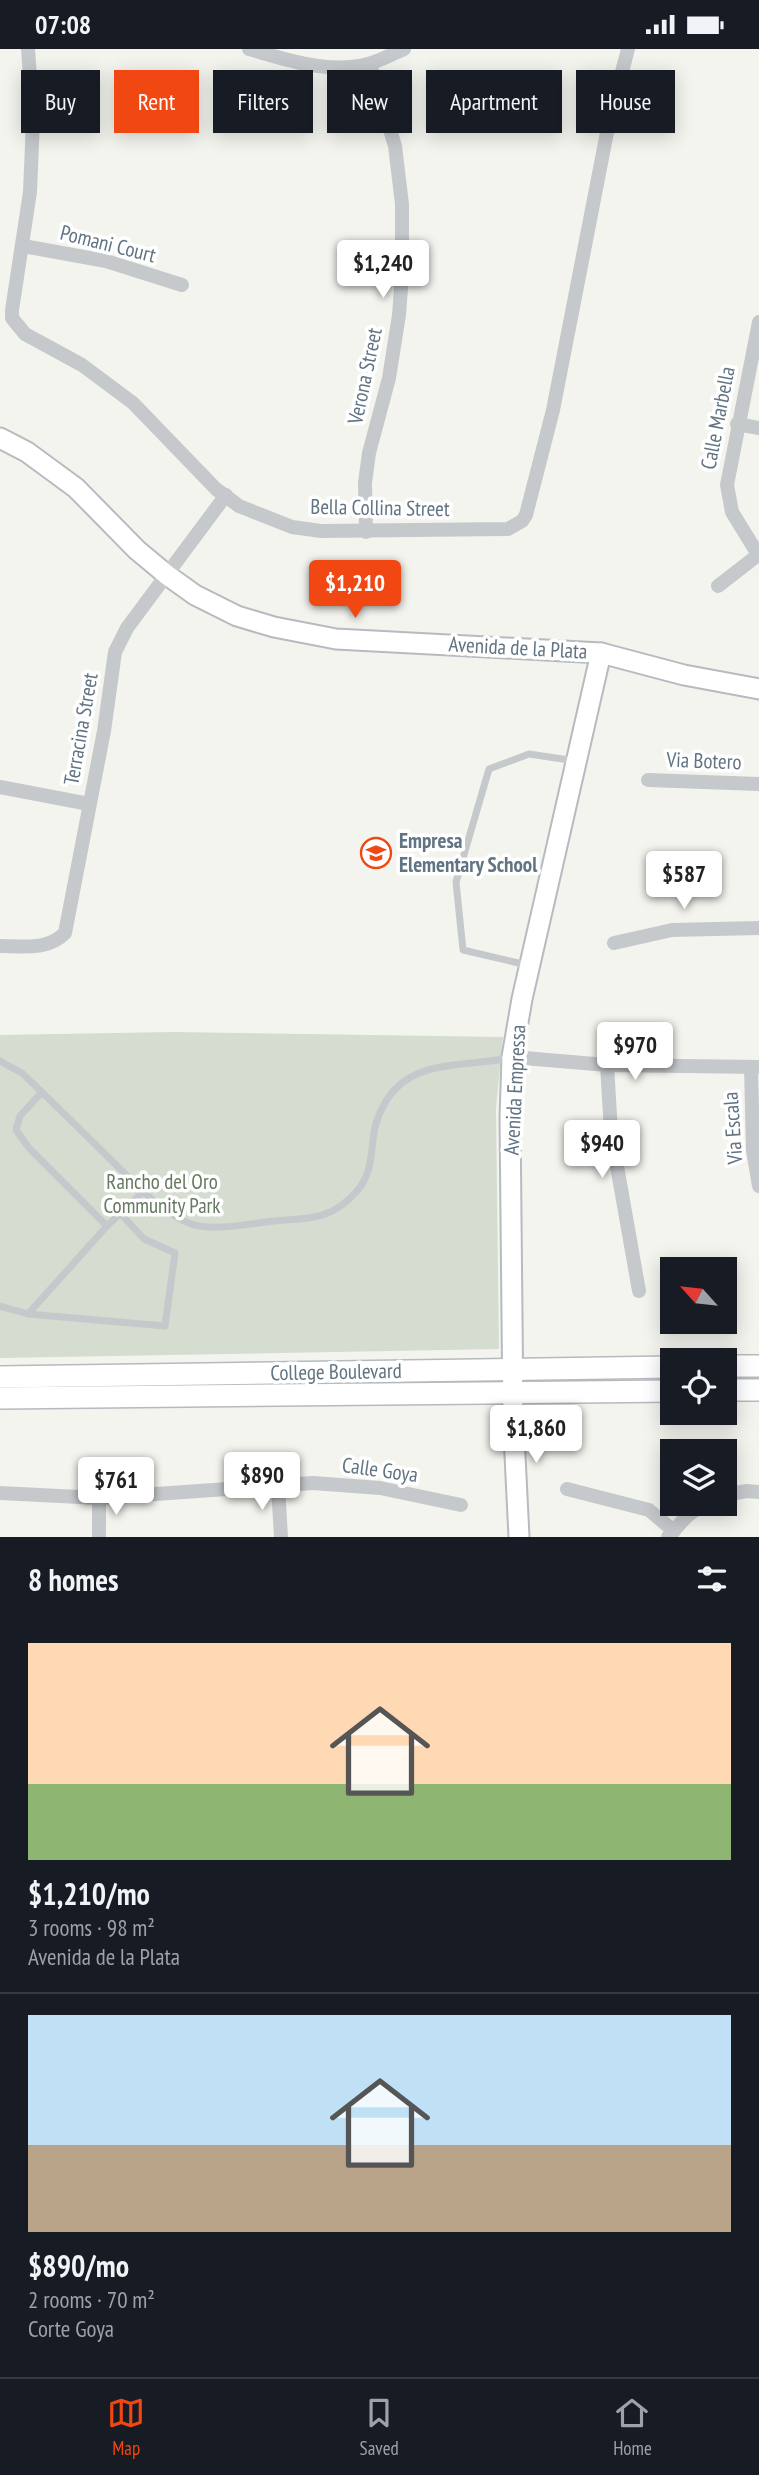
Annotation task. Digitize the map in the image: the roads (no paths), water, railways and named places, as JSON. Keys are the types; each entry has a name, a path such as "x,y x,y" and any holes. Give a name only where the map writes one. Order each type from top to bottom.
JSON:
{"main road":[{"path":"737,1366 759,1366"},
{"name":"College Boulevard","path":"0,1377 660,1367"},
{"path":"737,1390 759,1390"},
{"name":"College Boulevard","path":"0,1398 660,1391"}],"street":[{"name":"Bella Collina Street","path":"28,49 33,120 30,193 12,318 25,334 82,365 133,403 216,489 239,506 292,527 366,532 508,529 527,515 553,410 610,117 628,49"},
{"path":"249,49 299,63 336,69 370,64 404,49"},
{"name":"Verona Street","path":"366,532 365,483 369,453 389,378 402,275 402,204 395,146 370,64"},
{"name":"Pomani Court","path":"23,246 106,261 182,285"},
{"name":"Calle Marbella","path":"758,556 732,512 727,485 759,322"},
{"path":"737,424 759,428"},
{"name":"Avenida de la Plata","path":"0,439 27,452 76,488 136,550 167,575 195,595 237,617 336,639 601,653 684,675 759,689"},
{"name":"Terracina Street","path":"0,946 45,946 56,942 65,933 104,730 115,652 127,628 226,495"},
{"path":"718,586 758,556"},
{"name":"Avenida Empressa","path":"519,1537 513,1369 510,1117 512,1057 601,653"},
{"name":"Via Botero","path":"648,780 759,784"},
{"path":"0,787 89,804"},
{"path":"614,943 672,930 759,928"},
{"path":"512,1057 607,1065 755,1067"},
{"path":"607,1065 611,1132 639,1291"},
{"name":"Via Escala","path":"755,1067 753,1150 759,1186"},
{"name":"Calle Goya","path":"0,1493 99,1498 313,1483 380,1488 461,1505"},
{"path":"278,1486 281,1537"},
{"path":"567,1489 649,1510 671,1534 687,1516"},
{"path":"737,1493 759,1492"},
{"path":"99,1498 99,1537"}],"lane":[{"path":"530,966 463,950 456,882 489,769 529,754 576,761"},
{"path":"0,1061 22,1073 158,1206 192,1224 211,1227 322,1217 341,1206 358,1191 366,1177 373,1155 374,1132 379,1113 394,1090 410,1077 434,1067 490,1062 512,1057"},
{"path":"42,1092 20,1116 16,1130 29,1147 107,1226"},
{"path":"28,1314 107,1226 144,1191"},
{"path":"0,1306 28,1314 165,1326 175,1253 144,1239 120,1213"}],"place":[{"name":"Empresa Elementary School","path":"376,853"}],"park label":[{"name":"Rancho del Oro Community Park","path":"162,1194"}]}
